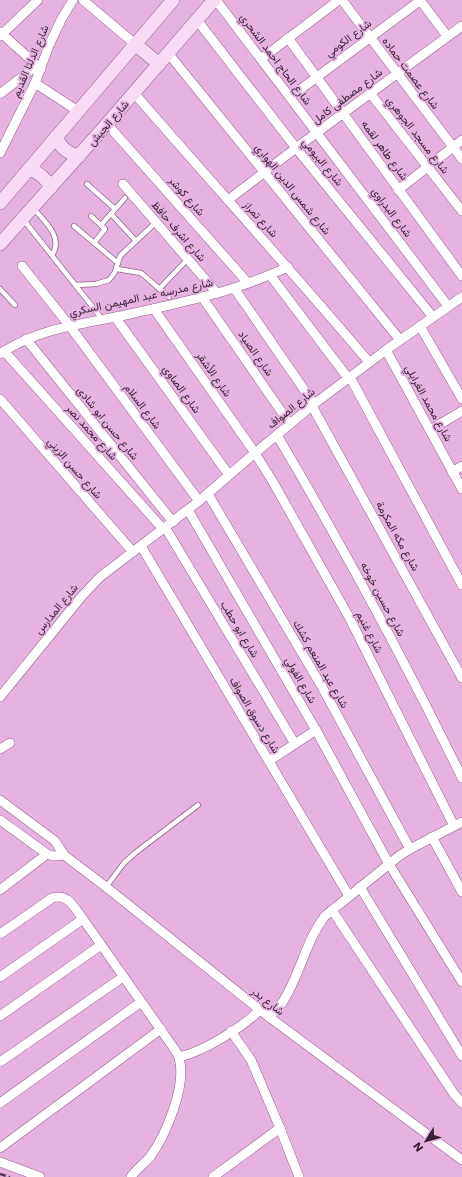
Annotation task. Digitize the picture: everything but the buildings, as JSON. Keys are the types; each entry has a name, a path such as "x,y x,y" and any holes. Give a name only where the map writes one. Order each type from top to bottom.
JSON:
{"main road":[{"path":"0,203 173,0"},
{"name":"شارع الجيش","path":"0,244 215,0"},
{"path":"135,44 159,64"},
{"path":"56,137 62,148 79,156"},
{"path":"29,169 44,177 51,187"}],"street":[{"path":"0,94 38,68 1,34 38,0"},
{"name":"شارع الدلتا القديم","path":"0,153 35,83 38,68 72,0"},
{"path":"83,0 135,44"},
{"name":"شارع الحاج احمد الشحري","path":"215,0 317,133"},
{"path":"261,59 341,0"},
{"name":"شارع عصمت حماده","path":"341,0 462,159"},
{"path":"421,0 447,36"},
{"name":"شارع الكومي","path":"290,97 369,37 421,0"},
{"name":"شارع البيومي","path":"197,20 296,148 433,317"},
{"name":"شارع مصطفى كامل","path":"228,200 462,26"},
{"name":"شارع طاهر لقمه","path":"288,38 462,276"},
{"name":"شارع شمس الدين الهواري","path":"168,53 400,340"},
{"path":"35,83 78,111"},
{"name":"شارع تمراز","path":"134,93 288,267 369,362"},
{"name":"شارع مسجد الجوهري","path":"370,93 462,211"},
{"name":"شارع كوشر","path":"107,124 248,283"},
{"name":"شارع البدراوي","path":"317,133 448,306"},
{"path":"398,190 462,140"},
{"name":"شارع اشرف حافظ","path":"123,184 217,293"},
{"name":"شارع السلام","path":"22,266 69,326 199,501"},
{"name":"شارع مدرسه عبد المهيمن السكري","path":"2,352 26,339 69,326 154,309 217,293 270,275 288,267"},
{"path":"270,275 349,377 462,585"},
{"name":"شارع مكه المكرمة","path":"234,288 313,405 458,663 462,678"},
{"name":"شارع الصياد","path":"202,297 290,424"},
{"name":"شارع الصواف","path":"141,546 208,494 277,434 349,377 462,297"},
{"name":"شارع الأشقر","path":"154,309 255,453"},
{"name":"شارع الصاوي","path":"115,317 229,475"},
{"path":"420,326 462,399"},
{"name":"شارع حسن ابو شادى","path":"26,339 167,526"},
{"name":"شارع محمد الغرابلي","path":"386,350 452,472 461,485"},
{"name":"شارع محمد نصر","path":"2,352 167,526"},
{"name":"شارع حسن الزيني","path":"0,399 133,552"},
{"path":"430,430 462,411"},
{"name":"شارع حسين خوخه","path":"277,434 330,526 374,607 433,718 462,778"},
{"name":"شارع غنيم","path":"255,453 349,617 458,824"},
{"path":"452,472 462,466"},
{"name":"شارع عبد المنعم كشك","path":"208,494 322,687 410,849"},
{"name":"شارع الفولي","path":"188,510 316,730 389,864 462,982"},
{"name":"شارع ابو حطب","path":"167,526 295,744"},
{"name":"شارع المدارس","path":"0,697 86,591 100,577 141,546"},
{"name":"شارع دسوق الصواف","path":"141,546 349,896"},
{"path":"269,761 316,730"},
{"path":"0,749 10,743"},
{"name":"شارع بدر","path":"0,800 55,841 64,855 260,1010 462,1160"},
{"path":"2,824 47,854 59,856 64,855"},
{"path":"269,1017 281,1004 292,986 309,942 318,925 325,916 389,864 410,849 458,824"},
{"path":"432,837 462,892"},
{"path":"0,890 47,854"},
{"path":"360,887 462,1056"},
{"path":"0,934 47,901 59,896 64,897 83,919 161,1029 179,1057 179,1089 168,1123 155,1149 131,1177"},
{"path":"332,910 454,1094 462,1103"},
{"path":"0,977 83,919"},
{"path":"0,1016 101,945"},
{"path":"0,1062 124,977"},
{"path":"0,1103 141,1002"},
{"path":"179,1057 202,1049 251,1018 260,1010"},
{"path":"0,1148 161,1029"},
{"path":"231,1031 251,1060 299,1177"},
{"path":"213,1177 280,1128"},
{"path":"0,1162 40,1177"}],"lane":[{"path":"87,184 115,210"},
{"path":"101,225 125,198"},
{"path":"32,208 55,237 56,247 52,255"},
{"path":"111,214 136,241"},
{"path":"91,216 105,228 105,231 94,243"},
{"path":"23,218 99,315"},
{"path":"74,226 118,262"},
{"path":"76,285 105,282 114,275 120,256 152,226"},
{"path":"159,289 186,261"},
{"path":"117,269 141,273 169,297"},
{"path":"0,288 15,305"},
{"path":"106,887 124,863 135,852 198,805"}],"railway":[{"path":"0,1174 10,1177"}]}
